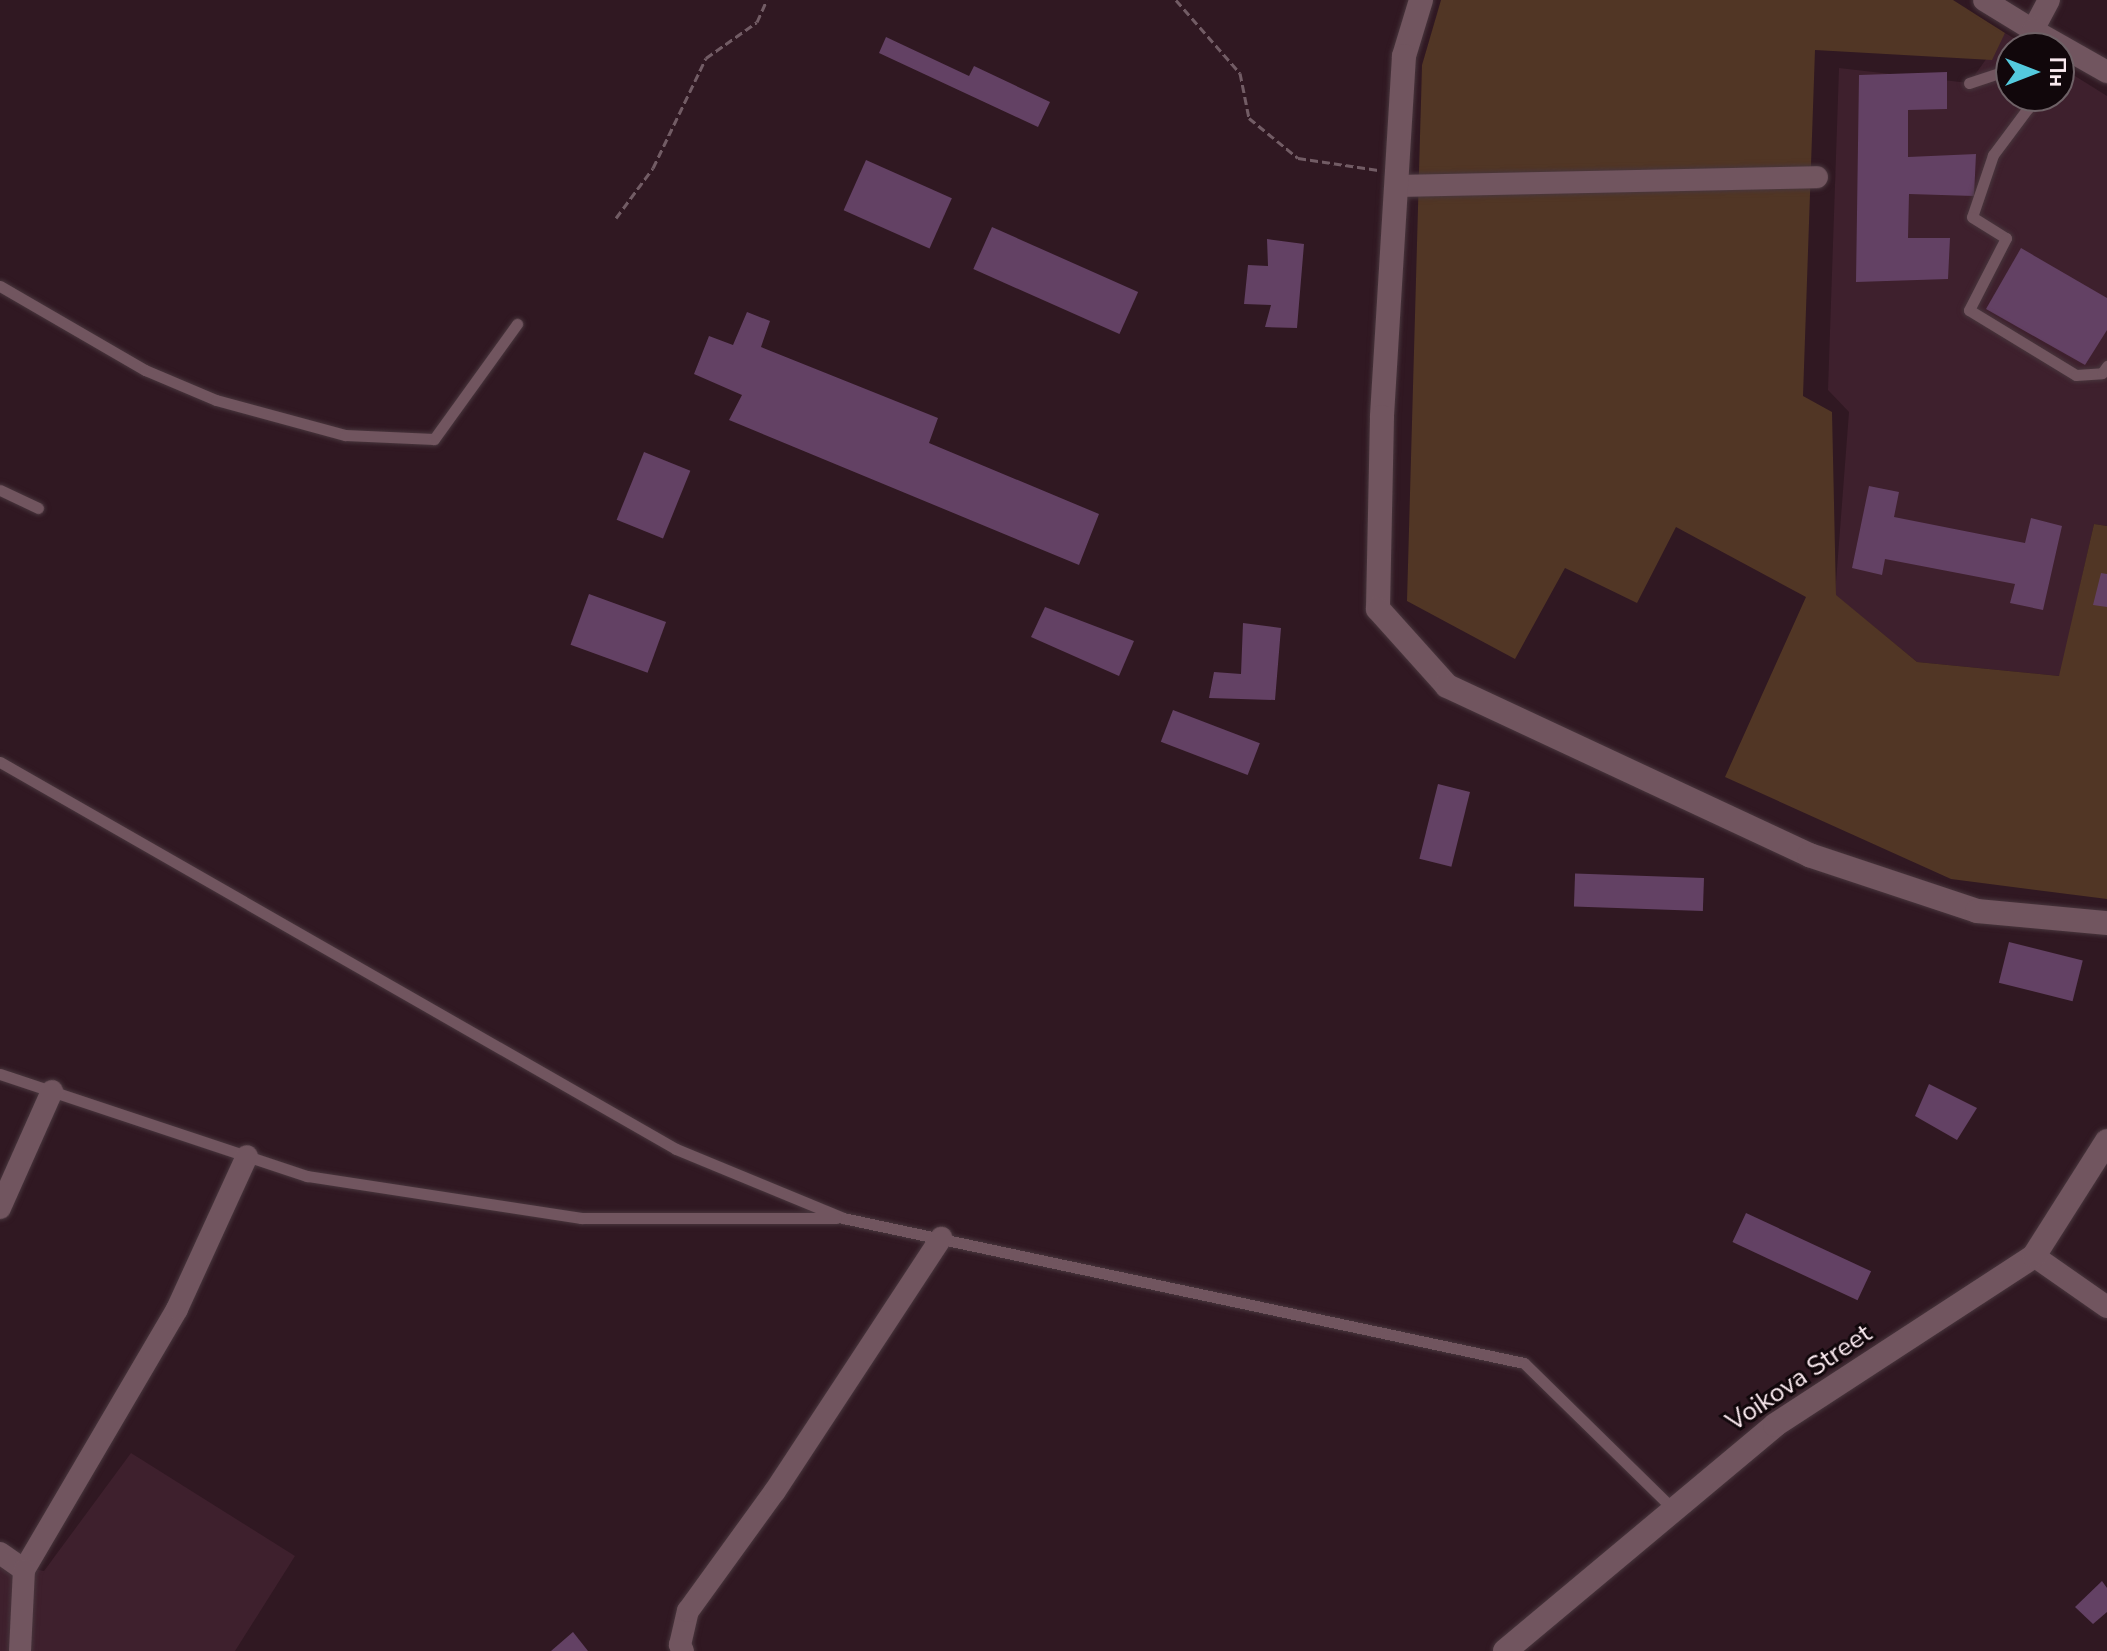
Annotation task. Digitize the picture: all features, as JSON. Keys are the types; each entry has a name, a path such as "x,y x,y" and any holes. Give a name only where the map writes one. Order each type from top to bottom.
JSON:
{"street":[{"path":"1421,0 1404,56 1382,417 1378,609 1447,686 1809,855 1977,911 2107,923"},
{"path":"1984,0 2020,32"},
{"path":"2032,32 2049,0"},
{"path":"2075,59 2107,72"},
{"path":"1396,180 1817,177"},
{"path":"0,1208 52,1091"},
{"name":"Voikova Street","path":"1505,1651 1671,1507 1775,1425 2034,1256 2107,1141"},
{"path":"20,1651 24,1570 177,1309 247,1156"},
{"path":"683,1651 680,1645 688,1611 775,1491 941,1238"},
{"path":"2034,1256 2107,1307"},
{"path":"0,1553 24,1570"}],"lane":[{"path":"1969,83 1995,74"},
{"path":"2025,112 1993,155 1972,217 2006,238 1969,310 2076,375 2102,373 2107,366"},
{"path":"0,286 145,370 216,400 345,435 434,439 517,324"},
{"path":"0,490 38,508"},
{"path":"0,762 676,1149 843,1218 1524,1363 1671,1507"},
{"path":"0,1074 307,1176 581,1218 843,1218"}],"path":[{"path":"616,218 653,168 706,58 757,22 767,0"},
{"path":"1176,0 1240,73 1249,118 1298,158 1396,180"}],"shaded area":[{"path":"1441,0 1953,0 2003,32 1995,32 1992,60 1815,50 1803,396 1832,412 1836,595 1917,662 2059,676 2094,524 2107,526 2107,899 1951,879 1725,777 1806,597 1676,527 1637,603 1565,568 1515,659 1407,601 1422,65"},
{"path":"1995,47 1995,112 2075,112 2075,76 2107,96 2107,526 2094,524 2060,676 1917,662 1835,595 1849,412 1828,390 1839,68 1969,83"},
{"path":"131,1453 295,1556 235,1651 0,1651 0,1562 44,1571"}],"building":[{"path":"886,37 969,76 974,66 1050,102 1038,127 879,53"},
{"path":"1947,72 1947,109 1908,110 1908,157 1976,154 1974,196 1909,194 1908,238 1950,238 1948,279 1856,282 1859,75"},
{"path":"866,160 952,198 930,248 844,210"},
{"path":"992,227 1138,292 1119,334 973,269"},
{"path":"1267,239 1304,244 1297,328 1265,327 1271,305 1244,304 1248,265 1268,266"},
{"path":"2021,248 2107,298 2107,330 2085,365 1986,309"},
{"path":"747,312 770,321 761,347 938,418 929,443 1099,514 1079,565 729,420 742,395 694,374 709,336 733,345"},
{"path":"644,452 690,471 663,538 617,520"},
{"path":"1869,486 1899,492 1894,517 2025,543 2031,518 2062,526 2043,610 2010,603 2015,584 1885,559 1882,575 1852,568"},
{"path":"2101,573 2107,574 2107,607 2093,605"},
{"path":"589,594 666,622 648,673 571,645"},
{"path":"1045,607 1134,641 1119,676 1031,637"},
{"path":"1243,623 1281,628 1275,700 1209,698 1214,672 1241,674"},
{"path":"1173,710 1260,743 1248,775 1161,742"},
{"path":"1438,784 1470,792 1451,867 1419,859"},
{"path":"1575,873 1704,878 1703,911 1574,906"},
{"path":"2009,942 2083,960 2073,1001 1999,983"},
{"path":"1929,1084 1977,1108 1957,1140 1915,1116"},
{"path":"1746,1213 1871,1271 1858,1300 1732,1242"},
{"path":"2102,1581 2107,1588 2107,1612 2093,1624 2075,1607"},
{"path":"573,1632 588,1651 551,1651"}]}
